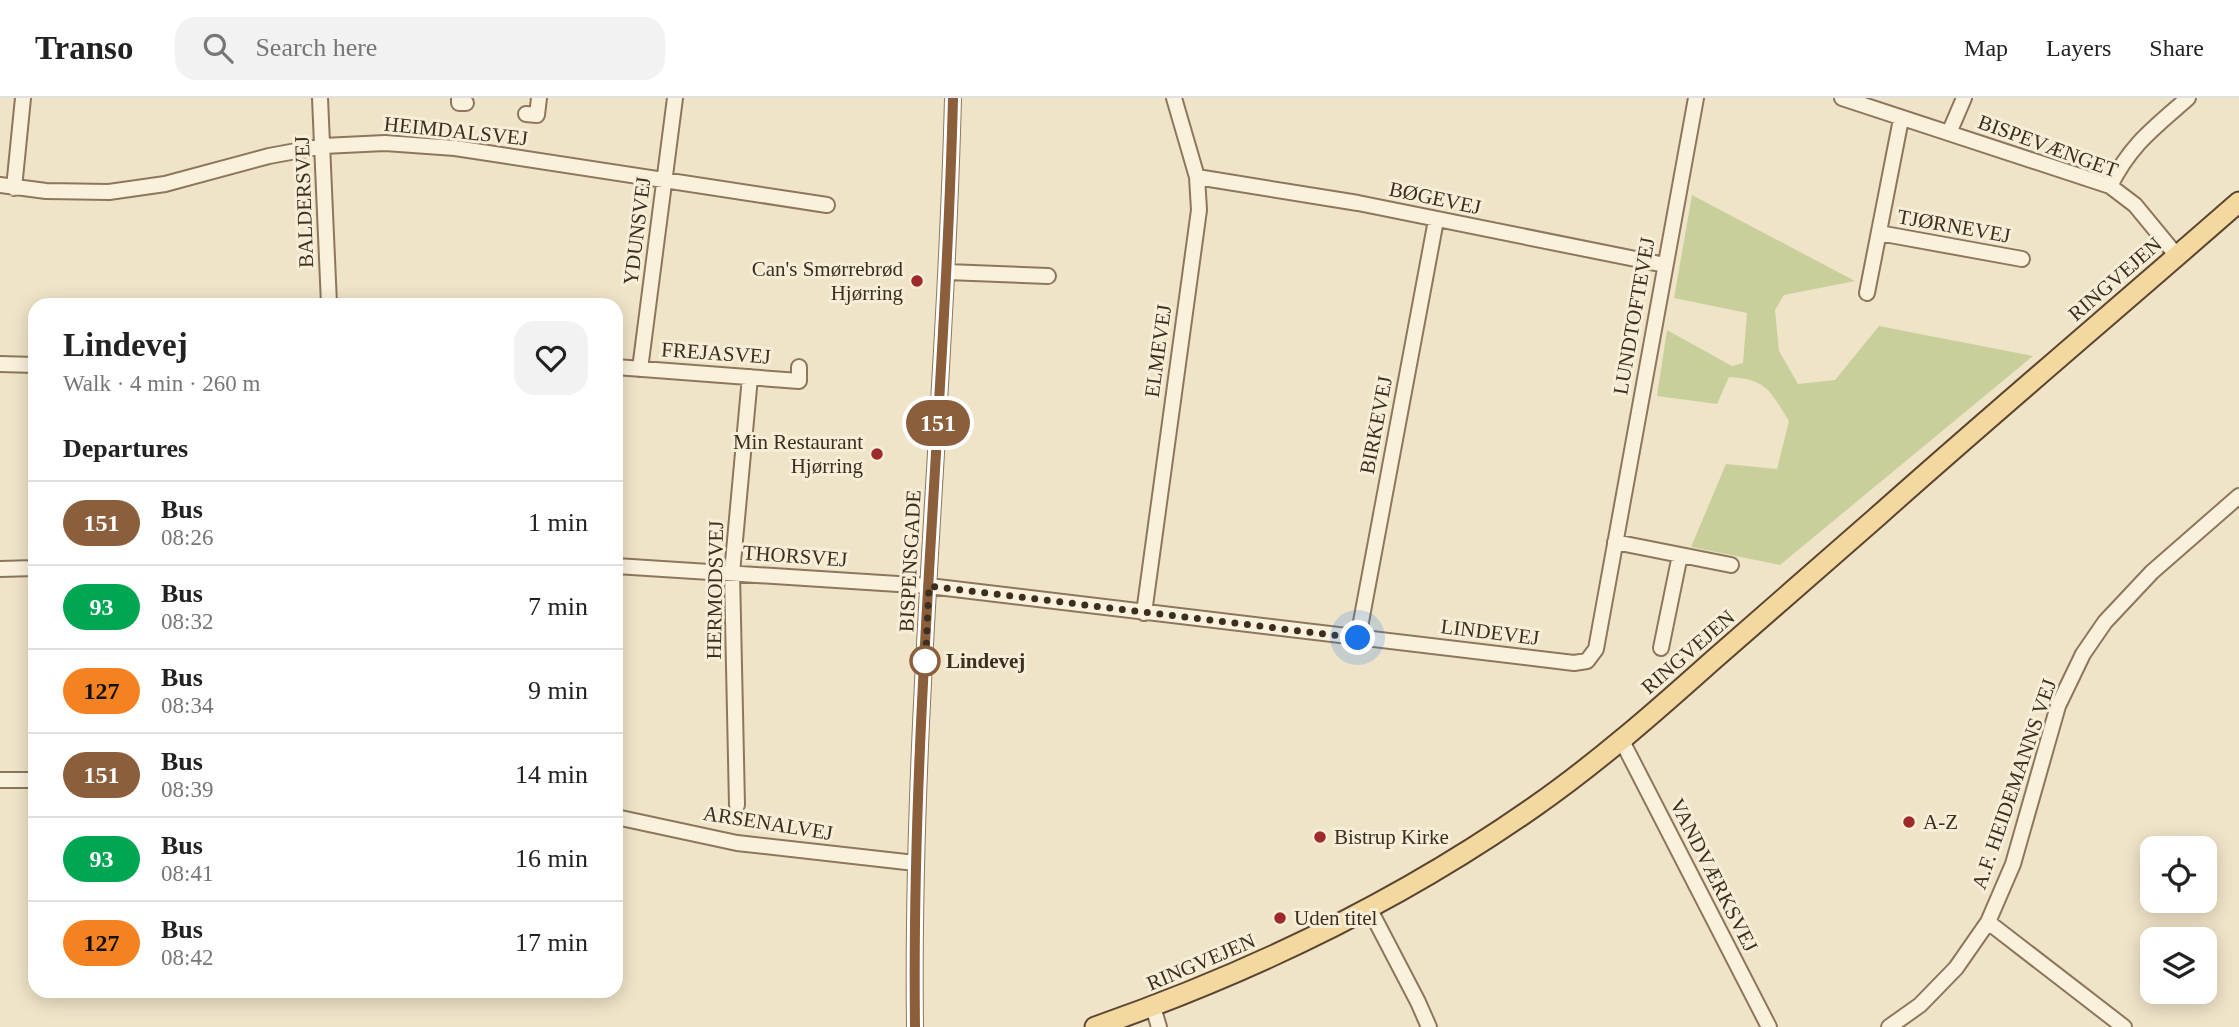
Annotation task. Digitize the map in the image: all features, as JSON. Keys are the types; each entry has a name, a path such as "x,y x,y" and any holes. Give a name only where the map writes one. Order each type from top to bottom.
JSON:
{"main road":[{"name":"RINGVEJEN","path":"1095,1027 1153,1007 1257,963 1369,908 1536,806 1622,741 1997,410 2239,202"}],"street":[{"path":"7,187 23,98"},
{"name":"BALDERSVEJ","path":"320,98 328,298"},
{"path":"526,114 537,115 539,98"},
{"name":"YDUNSVEJ","path":"640,369 675,98"},
{"name":"BISPENSGADE","path":"915,1027 915,863 947,272 953,98"},
{"name":"ELMEVEJ","path":"1144,613 1199,210 1197,177 1174,98"},
{"name":"LUNDTOFTEVEJ","path":"1587,662 1596,649 1696,98"},
{"name":"BISPEVÆNGET","path":"1842,98 2110,186 2135,205 2177,256"},
{"path":"1948,133 1964,98"},
{"path":"2110,186 2127,155 2142,138 2188,98"},
{"name":"TJØRNEVEJ","path":"1867,293 1901,119"},
{"name":"HEIMDALSVEJ","path":"7,187 109,192 165,184 269,156 323,146 385,143 415,144 827,205"},
{"name":"BØGEVEJ","path":"1197,177 1358,203 1665,265"},
{"name":"BIRKEVEJ","path":"1358,638 1436,220"},
{"name":"TJØRNEVEJ","path":"1879,233 2022,260"},
{"path":"947,272 1048,275"},
{"path":"0,364 28,365"},
{"name":"FREJASVEJ","path":"623,368 799,381 799,368"},
{"name":"HERMODSVEJ","path":"737,805 732,573 750,377"},
{"name":"A.F. HEIDEMANNS VEJ","path":"1889,1027 1920,1005 1956,968 1989,922 2013,864 2057,706 2083,654 2105,622 2152,572 2239,496"},
{"path":"1615,542 1731,565"},
{"path":"1661,648 1680,555"},
{"name":"THORSVEJ","path":"623,566 929,586"},
{"path":"0,569 28,568"},
{"name":"LINDEVEJ","path":"929,586 1574,663 1587,662"},
{"name":"VANDVÆRKSVEJ","path":"1622,741 1769,1027"},
{"path":"0,780 28,780"},
{"name":"ARSENALVEJ","path":"623,819 737,843 915,863"},
{"path":"1369,908 1429,1027"},
{"path":"1989,922 2124,1027"},
{"path":"1153,1007 1159,1027"}],"green space":[{"path":"1692,195 1855,281 1784,295 1775,310 1779,351 1798,384 1835,380 1879,326 2033,356 1780,565 1691,547 1726,464 1777,469 1789,421 1766,388 1742,378 1729,377 1717,404 1657,396 1667,330 1732,366 1743,363 1747,313 1674,298"}],"bus line":[{"name":"151","path":"915,1027 915,863 947,272 953,98"}],"place":[{"name":"Can's Smørrebrød Hjørring","path":"917,281"},
{"name":"Min Restaurant Hjørring","path":"877,454"},
{"name":"Lindevej","path":"925,661"},
{"name":"A-Z","path":"1909,822"},
{"name":"Bistrup Kirke","path":"1320,837"},
{"name":"Uden titel","path":"1280,918"}],"route":[{"path":"925,661 925,671 929,586 1358,638"}]}
